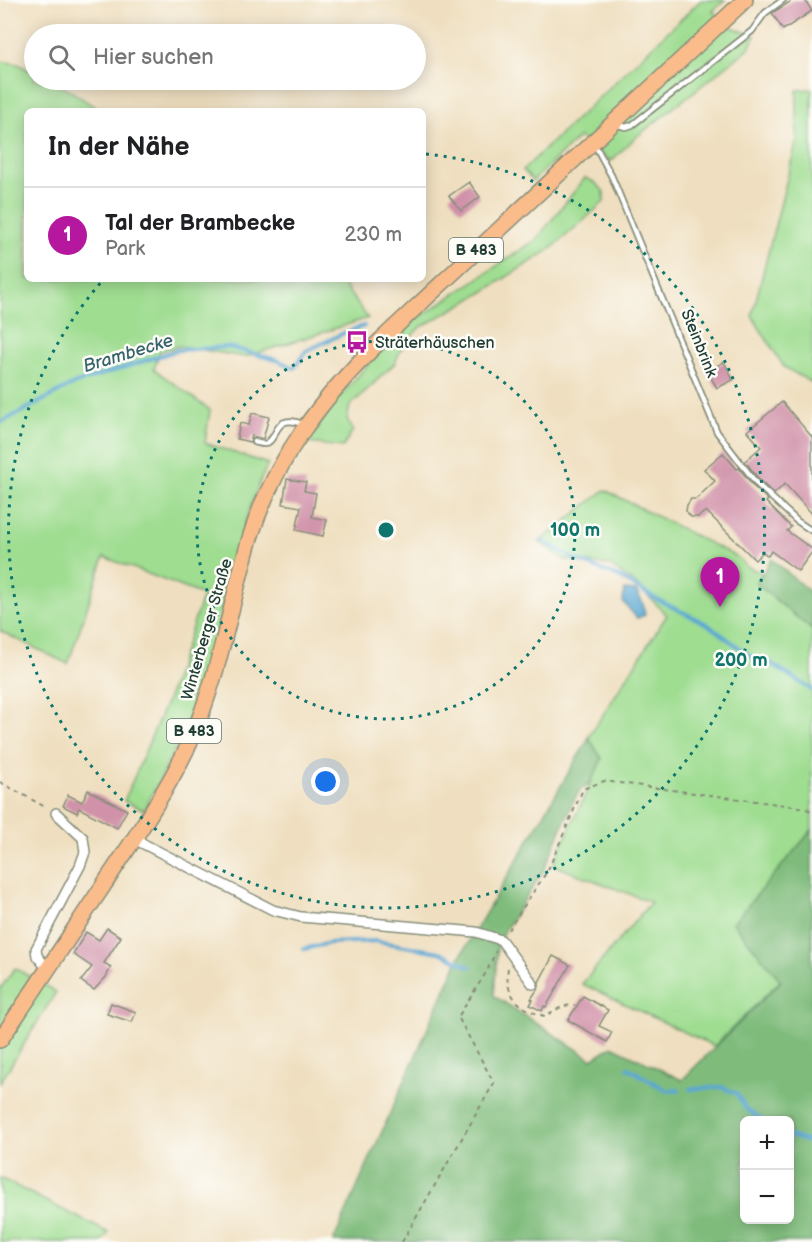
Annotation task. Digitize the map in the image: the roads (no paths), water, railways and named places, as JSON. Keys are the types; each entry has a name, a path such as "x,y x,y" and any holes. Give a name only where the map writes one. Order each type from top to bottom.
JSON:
{"main road":[{"name":"B 483","path":"592,141 745,0"},
{"name":"Winterberger Straße","path":"0,1040 134,839 181,761 217,667 258,516 286,455 305,425 330,394 374,347 592,141"}],"street":[{"path":"48,969 37,956 36,949 80,866 85,852 83,838 56,813"},
{"path":"134,839 273,910 301,917 476,932 501,940 533,984"}],"lane":[{"path":"613,123 626,127 632,125 752,31 765,13 783,0"},
{"name":"Steinbrink","path":"592,141 612,177 717,432 757,484 796,521 812,531"},
{"path":"254,442 264,444 270,441 277,429 285,422 295,421 305,425"}],"water":[{"path":"624,590 636,591 643,603 645,615 637,618 623,602"}],"waterway":[{"name":"Brambecke","path":"0,423 76,383 178,350 228,347 277,360 294,368 306,351 364,326"},
{"name":"Brambecke","path":"542,541 577,560 621,578 654,598 707,624 752,657 767,661 812,690"},
{"path":"304,949 330,943 375,941 440,952 470,967"},
{"path":"628,1068 668,1091 679,1090"},
{"path":"690,1089 722,1087 737,1094 746,1109 756,1116"},
{"path":"794,1137 812,1143"}],"place":[{"name":"Sträterhäuschen","path":"357,342"},
{"name":"Tal der Brambecke","path":"720,607"}]}
